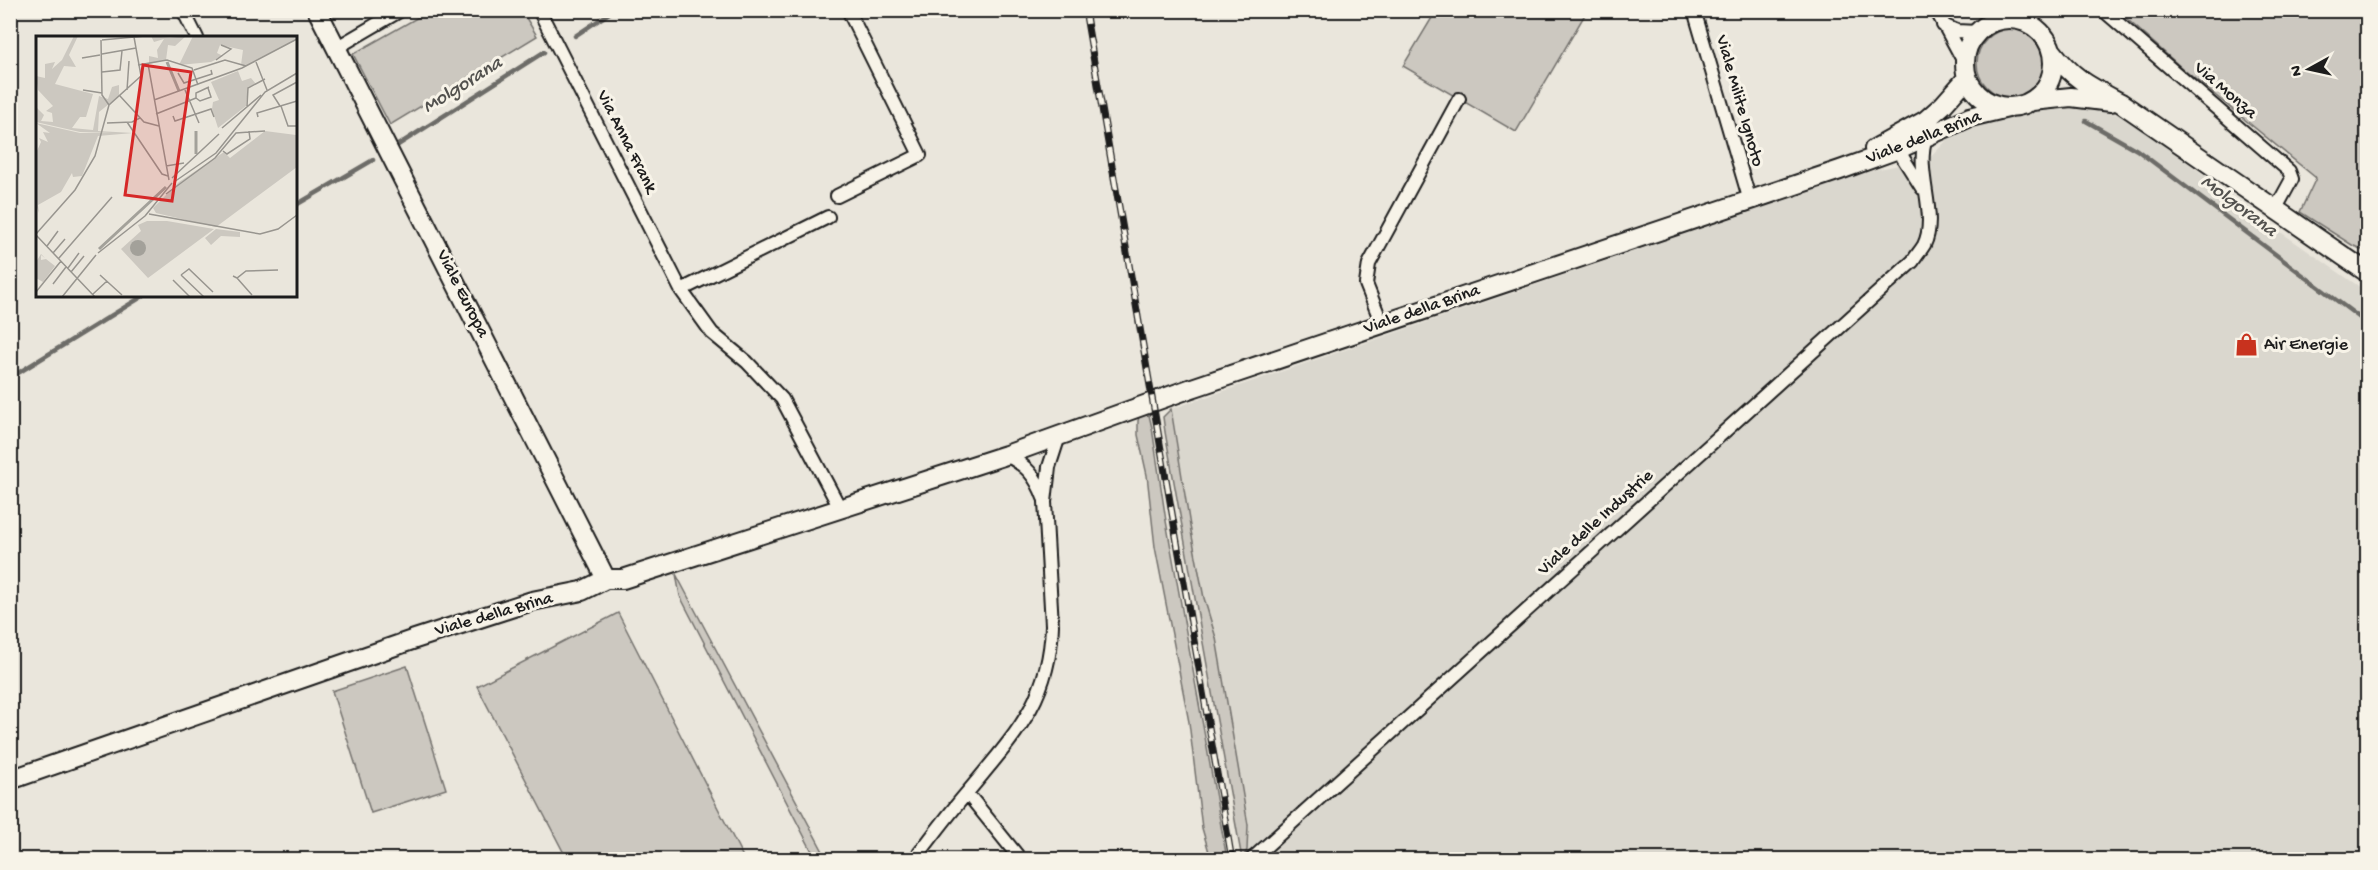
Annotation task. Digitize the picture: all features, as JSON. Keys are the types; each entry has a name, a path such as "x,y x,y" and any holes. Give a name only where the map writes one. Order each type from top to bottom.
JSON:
{"street":[{"path":"183,10 196,36"},
{"name":"Viale Europa","path":"317,10 606,579"},
{"path":"336,48 401,10"},
{"name":"Via Anna Frank","path":"539,10 681,290 712,333 747,362 782,399 841,510"},
{"path":"837,196 920,155 848,10"},
{"name":"Viale Milite Ignoto","path":"1694,10 1750,201"},
{"path":"1936,10 1974,91 1984,100 2008,108 2032,101 2071,97 2121,103"},
{"name":"Via Monza","path":"2103,10 2289,171 2292,179 2275,210"},
{"path":"1942,25 1957,31 1981,22 2016,15 2040,31 2065,68 2078,80 2121,103 2367,273"},
{"path":"1966,70 1966,51 1981,22"},
{"path":"2032,101 2048,85 2052,74 2052,51"},
{"name":"Viale della Brina","path":"10,780 415,639 532,601 582,591 606,579 623,579 1006,455 1382,324 1901,148 1926,128 1966,70"},
{"path":"1382,324 1366,284 1369,264 1459,99"},
{"name":"Viale della Brina","path":"1840,170 1926,128 2008,108"},
{"name":"Viale delle Industrie","path":"1251,860 1913,261 1925,244 1928,221 1921,154 1926,128"},
{"name":"Viale delle Industrie","path":"1901,148 1908,167 1925,194"},
{"path":"681,290 828,217"},
{"path":"914,860 967,793 996,761 1022,726 1034,704 1049,660 1052,625 1045,502 1049,467 1059,436"},
{"path":"1006,455 1022,463 1033,474 1045,502"},
{"path":"967,793 1021,860"}],"shaded area":[{"path":"429,11 522,11 537,36 390,125 353,54"},
{"path":"1436,11 1587,11 1516,132 1403,66"},
{"path":"2118,11 2367,11 2367,252 2300,212 2316,178 2183,69"},
{"path":"2011,29 2024,32 2035,39 2042,50 2045,63 2042,76 2035,87 2024,94 2011,97 1998,94 1987,87 1980,76 1977,63 1980,50 1987,39 1998,32"},
{"path":"2066,104 2102,109 2118,115 2153,137 2279,231 2367,292 2367,859 1242,859 1247,850 1248,825 1216,638 1204,598 1190,526 1171,409 1874,170 1929,159 1949,138 1983,122"},
{"path":"1171,409 1190,526 1204,598 1216,638 1248,825 1247,850 1242,859 1165,432 1163,417"},
{"path":"1149,415 1152,428 1166,521 1227,859 1211,859 1202,828 1189,722 1155,547 1147,475 1138,435 1139,416"},
{"path":"676,574 827,859 816,859 680,596"},
{"path":"618,613 744,859 567,859 477,686"},
{"path":"407,666 446,789 371,813 332,691"}],"waterway":[{"name":"Molgorana","path":"575,36 614,10"},
{"name":"Molgorana","path":"1908,10 1912,13"},
{"name":"Molgorana","path":"398,145 544,52"},
{"name":"Molgorana","path":"2086,121 2137,150 2368,324"},
{"name":"Molgorana","path":"297,204 373,160"},
{"name":"Molgorana","path":"10,378 141,297"}],"railway":[{"path":"1085,10 1232,860"}],"place":[{"name":"Air Energie","path":"2246,345"}]}
